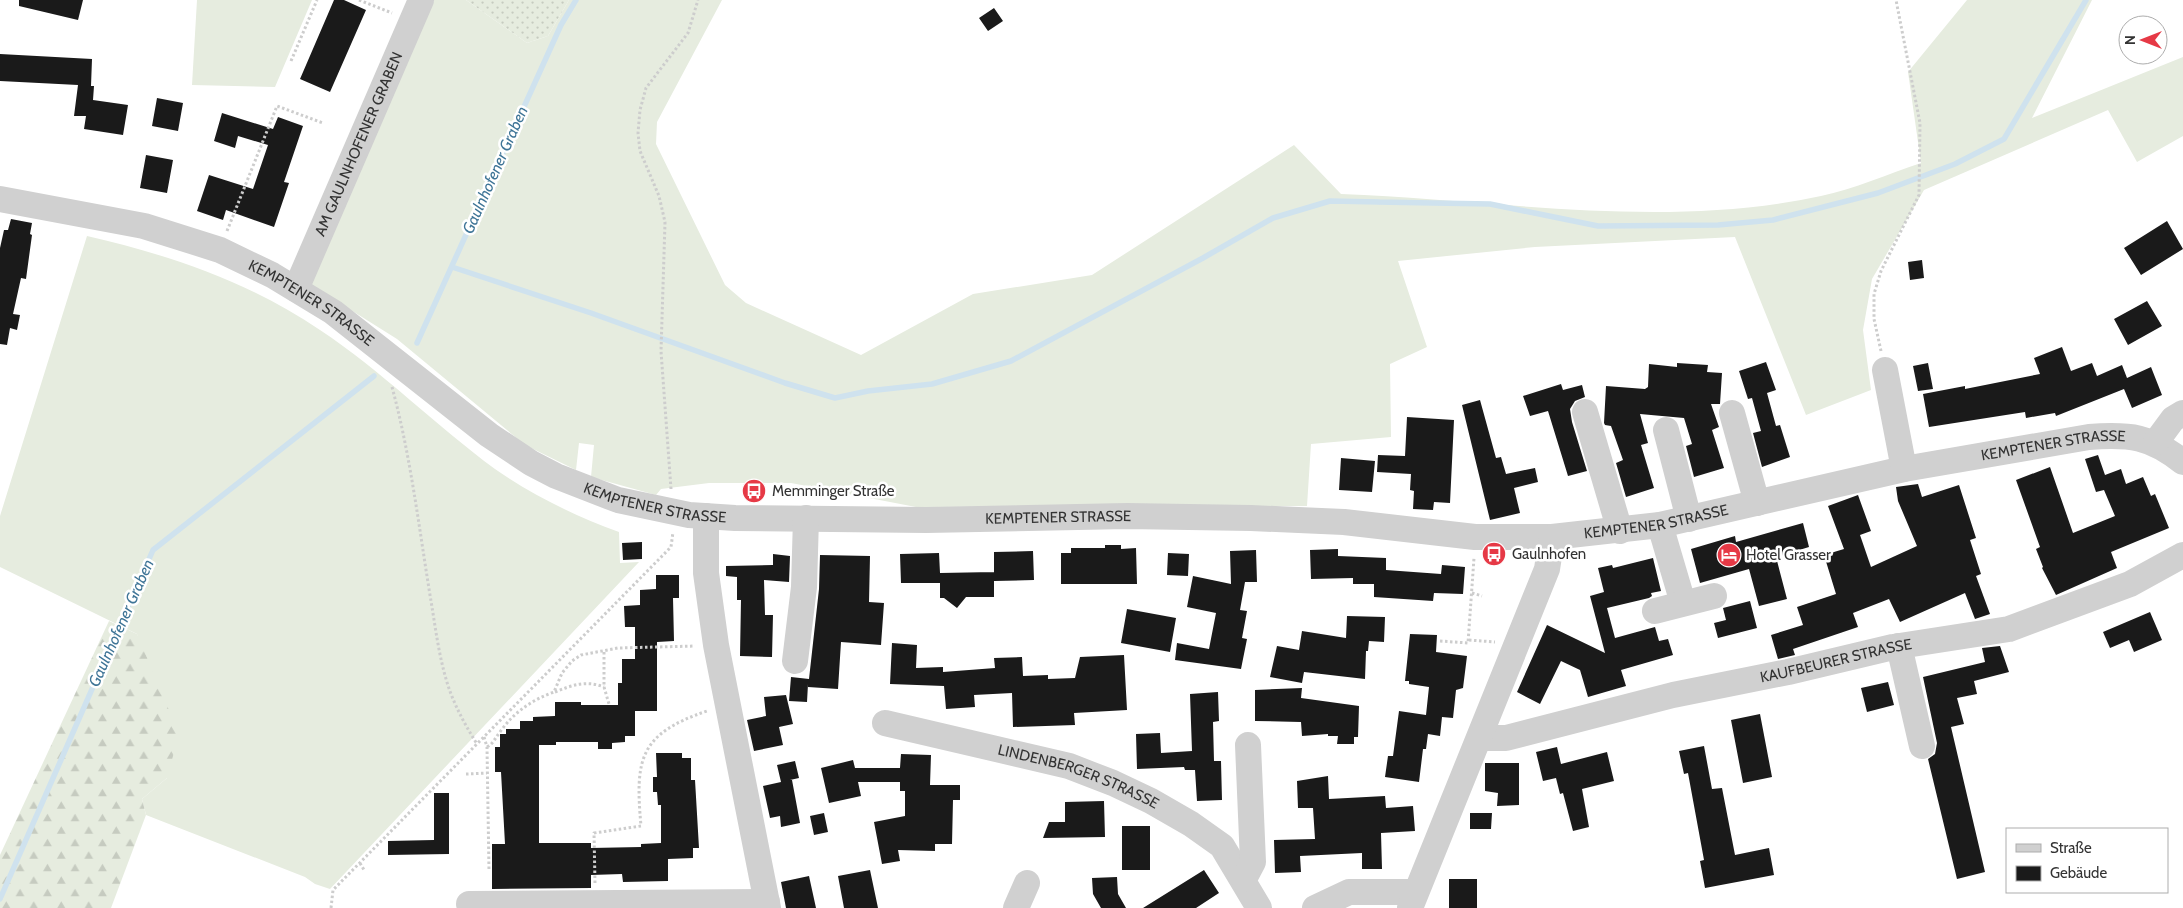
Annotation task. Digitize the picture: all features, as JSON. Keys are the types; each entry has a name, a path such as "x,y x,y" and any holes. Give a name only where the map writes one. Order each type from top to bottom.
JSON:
{"street":[{"name":"AM GAULNHOFENER GRABEN","path":"296,289 416,11"},
{"name":"KEMPTENER STRASSE","path":"1,202 144,226 220,250 296,289 334,312 489,436 540,467 586,489 618,500 672,512 706,516 926,520 1127,516 1269,518 1344,522 1474,537 1552,537 1620,531 1660,525 1904,469 2089,437 2132,436 2156,442 2183,462"},
{"path":"1885,370 1904,469"},
{"path":"1585,412 1620,531"},
{"path":"1732,413 1757,502"},
{"path":"2156,442 2172,419 2183,413"},
{"path":"1666,430 1689,519"},
{"path":"468,904 768,905 716,645 706,573 706,516"},
{"path":"795,661 804,587 806,518"},
{"path":"1660,525 1683,602"},
{"path":"1315,908 1349,892 1413,900 1547,569 1552,537"},
{"name":"KAUFBEURER STRASSE","path":"1480,738 1506,738 1673,695 1788,672 1899,646 2009,629 2130,584 2183,555"},
{"path":"1655,611 1683,602 1714,596"},
{"path":"1899,646 1922,746"},
{"name":"LINDENBERGER STRASSE","path":"885,724 1069,766 1113,783 1191,824 1222,846 1244,879 1259,908"},
{"path":"1244,879 1253,862 1248,745"},
{"path":"1016,908 1027,882"}],"path":[{"path":"291,61 317,0"},
{"path":"359,0 416,11"},
{"path":"332,908 334,890 671,547 672,512 661,351 665,222 659,196 640,152 640,110 646,88 653,75 688,32 698,0"},
{"path":"1885,370 1874,319 1874,294 1881,271 1920,195 1920,122 1896,0"},
{"path":"220,250 277,106 323,123"},
{"path":"402,366 391,382 407,446 443,665 450,692 477,744"},
{"path":"1440,641 1468,643 1474,537"},
{"path":"1472,593 1482,596"},
{"path":"554,692 562,673 572,661 581,655 618,648 716,645"},
{"path":"604,652 604,687 609,704"},
{"path":"487,747 493,743 499,732 526,705 579,683 596,684 604,687"},
{"path":"596,903 594,833 641,826 637,785 642,759 648,747 660,733 686,718 727,704"},
{"path":"484,737 487,747 489,870"},
{"path":"466,774 487,773"},
{"path":"360,863 364,870"}],"green space":[{"path":"197,0 312,0 275,87 192,85"},
{"path":"434,0 466,0 527,43 548,36 569,0 722,0 657,122 656,144 725,285 746,303 861,355 973,294 1092,275 1294,145 1341,194 1581,210 1642,212 1702,211 1762,206 1821,196 1921,163 1908,72 1967,0 2092,0 2032,118 2163,65 2168,65 2168,63 2183,57 2183,136 2137,162 2108,110 1924,190 1872,279 1863,330 1871,390 1806,415 1735,237 1535,247 1398,261 1427,347 1390,364 1391,437 1311,444 1307,506 916,507 791,483 709,483 661,489 656,495 591,477 594,445 579,443 576,470 525,445 397,339 311,285"},
{"path":"466,0 569,0 548,36 527,43"},
{"path":"87,236 148,252 208,272 237,284 293,313 343,346 495,469 555,505 619,532 620,563 639,562 330,889 315,884 305,877 146,815 142,799 167,778 137,634 0,567 0,516"},
{"path":"109,621 137,634 179,734 167,778 142,799 146,815 111,908 0,908 0,855"}],"building":[{"path":"19,0 83,0 78,20 19,6"},
{"path":"334,0 344,0 366,10 330,92 300,79"},
{"path":"994,8 1003,21 988,31 979,18"},
{"path":"0,54 92,59 91,86 94,86 93,100 128,105 123,135 84,129 86,116 74,116 78,85 0,81"},
{"path":"157,98 183,103 178,131 152,126"},
{"path":"222,113 273,129 278,117 303,126 284,182 289,183 274,227 226,210 223,220 197,211 209,175 253,189 268,145 238,136 235,148 214,141"},
{"path":"146,155 173,160 167,193 140,188"},
{"path":"11,219 32,223 30,234 32,235 26,279 21,278 13,314 20,315 17,330 10,328 7,345 0,344 0,248 4,230 8,230"},
{"path":"2167,221 2183,249 2141,275 2124,248"},
{"path":"1922,260 1924,278 1910,280 1908,262"},
{"path":"2147,301 2162,326 2128,345 2114,319"},
{"path":"2062,347 2071,371 2092,363 2097,376 2122,365 2127,378 2151,367 2162,395 2132,408 2124,389 2056,416 2055,413 2026,418 2025,412 1929,427 1923,394 1965,386 1965,389 2040,374 2034,358"},
{"path":"1766,362 1776,390 1767,393 1776,426 1780,425 1790,457 1762,467 1753,433 1761,431 1752,398 1748,399 1739,371"},
{"path":"1677,363 1708,365 1707,372 1722,373 1720,404 1711,404 1719,427 1712,430 1724,468 1694,477 1686,446 1692,444 1684,418 1640,414 1648,443 1641,445 1654,488 1626,497 1616,463 1623,460 1611,426 1604,423 1606,386 1645,389 1648,387 1649,364 1677,367"},
{"path":"1928,363 1933,389 1918,391 1913,366"},
{"path":"1561,384 1563,390 1582,385 1585,397 1575,401 1570,409 1572,422 1587,471 1568,476 1548,411 1530,416 1523,396"},
{"path":"1480,400 1496,458 1501,457 1506,474 1535,468 1538,482 1514,488 1520,513 1490,520 1462,405"},
{"path":"1407,417 1454,420 1450,503 1434,502 1433,510 1413,509 1414,491 1410,490 1411,474 1377,472 1378,455 1405,456"},
{"path":"2098,455 2105,475 2121,469 2126,484 2143,477 2151,496 2155,494 2169,528 2111,552 2117,568 2056,595 2042,568 2036,549 2040,547 2016,480 2050,467 2073,533 2115,516 2104,490 2096,492 2085,459"},
{"path":"1341,458 1375,461 1372,492 1339,490"},
{"path":"1918,484 1922,497 1959,485 1976,538 1970,540 1981,574 1976,576 1990,614 1975,619 1965,593 1900,622 1889,599 1853,613 1858,627 1793,649 1795,655 1778,659 1771,635 1803,625 1797,607 1836,594 1824,555 1844,549 1828,506 1858,495 1871,531 1860,535 1871,567 1917,546 1898,501 1896,487"},
{"path":"1803,523 1809,547 1776,557 1787,599 1759,606 1749,569 1700,583 1691,549 1735,536 1736,542"},
{"path":"642,542 642,559 623,560 622,543"},
{"path":"1105,545 1121,545 1121,549 1136,548 1137,584 1061,584 1061,553 1071,553 1071,548 1105,548"},
{"path":"1338,549 1338,556 1386,558 1386,570 1441,574 1442,565 1465,567 1463,594 1434,593 1433,601 1374,597 1374,584 1353,584 1353,578 1311,579 1310,550"},
{"path":"1256,550 1257,582 1245,582 1240,610 1247,611 1242,638 1247,639 1241,669 1175,660 1177,643 1209,649 1216,613 1187,607 1193,576 1231,584 1230,551"},
{"path":"1033,551 1034,580 994,581 994,552"},
{"path":"939,553 940,573 994,572 994,597 966,597 957,608 944,598 940,598 940,583 901,583 900,554"},
{"path":"1168,553 1189,554 1188,576 1167,575"},
{"path":"773,554 790,556 789,582 764,580 765,615 773,615 772,657 740,656 741,600 737,600 737,577 726,576 726,566 773,565"},
{"path":"820,555 870,556 869,602 884,603 881,645 841,642 838,689 808,687 808,684 807,702 789,701 791,677 809,679 819,589"},
{"path":"1653,558 1661,591 1651,593 1652,596 1649,598 1607,608 1615,638 1655,627 1659,641 1668,639 1673,655 1621,670 1626,686 1588,697 1580,670 1561,661 1540,704 1517,692 1547,625 1605,653 1590,596 1604,592 1598,568 1612,565 1613,568"},
{"path":"656,575 679,575 679,598 673,598 674,641 657,642 657,711 635,711 635,736 625,736 625,742 612,743 612,749 598,749 598,742 556,742 556,745 539,745 539,843 591,843 591,848 641,847 641,844 661,843 661,805 658,805 657,792 653,792 653,777 657,777 656,753 682,753 682,758 691,758 691,780 695,780 699,848 693,848 693,858 668,859 668,881 623,882 622,874 591,875 591,888 492,889 492,844 505,844 501,772 495,772 495,747 500,747 500,734 506,734 506,729 520,729 520,721 533,721 533,717 555,716 555,702 581,702 581,705 618,705 618,683 622,683 622,659 635,659 635,627 625,627 624,606 640,605 640,590 656,589"},
{"path":"1750,601 1757,628 1718,638 1714,623 1726,620 1723,608"},
{"path":"1127,609 1176,618 1170,652 1121,643"},
{"path":"2150,612 2162,640 2134,652 2129,640 2110,648 2103,632"},
{"path":"1347,616 1385,617 1384,642 1369,641 1368,651 1366,651 1365,679 1304,672 1302,683 1270,677 1277,646 1299,650 1302,631 1346,638"},
{"path":"1410,634 1437,635 1436,652 1467,656 1463,688 1456,690 1453,718 1442,717 1440,736 1428,734 1426,749 1423,749 1419,782 1385,777 1388,756 1393,756 1399,711 1426,715 1429,687 1409,684 1409,681 1405,681"},
{"path":"892,643 917,645 916,668 943,667 943,672 995,668 994,658 1022,657 1023,676 1048,675 1048,679 1075,678 1080,657 1124,655 1127,710 1074,713 1075,725 1013,727 1012,693 974,695 975,707 946,709 944,686 890,684"},
{"path":"2000,646 2009,672 1974,681 1977,694 1957,698 1964,724 1951,727 1985,872 1957,879 1928,759 1935,754 1937,743 1923,677 1985,662 1982,648"},
{"path":"1888,682 1894,705 1867,712 1861,688"},
{"path":"1302,688 1301,698 1359,706 1358,737 1354,737 1354,744 1337,744 1338,736 1328,736 1328,734 1302,736 1301,722 1255,721 1255,690"},
{"path":"1218,692 1219,721 1213,722 1214,761 1221,761 1222,800 1197,801 1195,770 1185,770 1184,767 1137,769 1136,734 1160,733 1161,753 1192,751 1190,694"},
{"path":"786,695 793,724 779,727 783,745 754,751 747,720 766,716 764,697"},
{"path":"1760,714 1772,777 1743,783 1731,720"},
{"path":"1704,746 1712,789 1722,788 1735,855 1769,848 1774,875 1705,888 1700,861 1704,860 1688,773 1684,774 1679,751"},
{"path":"1557,747 1561,764 1607,752 1614,781 1582,789 1589,827 1573,831 1563,793 1560,794 1556,778 1543,781 1536,752"},
{"path":"901,754 931,755 930,785 960,785 960,800 953,800 952,844 935,844 935,851 898,850 900,861 882,864 874,822 905,816 905,791 900,791 900,782 858,782 861,796 829,803 821,768 853,760 855,768 900,768"},
{"path":"795,761 799,778 790,780 792,780 800,823 781,827 780,816 770,818 763,786 781,782 777,765"},
{"path":"1485,763 1519,763 1519,805 1497,806 1498,793 1485,791"},
{"path":"1328,776 1329,799 1385,796 1386,808 1413,806 1415,831 1381,833 1382,869 1362,869 1362,853 1300,856 1301,872 1275,873 1274,840 1315,839 1313,808 1298,808 1297,781"},
{"path":"434,793 449,793 449,854 388,855 388,841 434,840"},
{"path":"1104,801 1105,837 1043,838 1049,822 1065,822 1065,802"},
{"path":"824,813 828,832 814,835 810,816"},
{"path":"1470,813 1492,813 1491,829 1470,829"},
{"path":"1122,826 1150,826 1150,870 1122,870"},
{"path":"870,870 878,908 844,908 838,876"},
{"path":"1204,870 1219,893 1196,908 1143,908"},
{"path":"809,876 816,908 786,908 781,882"},
{"path":"1117,877 1118,894 1126,908 1101,908 1093,894 1092,878"},
{"path":"1449,879 1477,879 1477,908 1449,908"}],"waterway":[{"name":"Gaulnhofener Graben","path":"417,343 561,25 576,0"},
{"path":"1377,202 1490,204 1598,226 1718,225 1773,220 1878,193 1955,164 2004,139 2086,0"},
{"path":"452,267 591,313 785,383 835,398 868,391 932,384 1011,361 1203,258 1273,218 1330,201 1379,202"},
{"name":"Gaulnhofener Graben","path":"0,899 153,550 374,376"}],"place":[{"name":"Memminger Straße","path":"754,491"},
{"name":"Gaulnhofen","path":"1494,554"},
{"name":"Hotel Grasser","path":"1729,555"}]}
